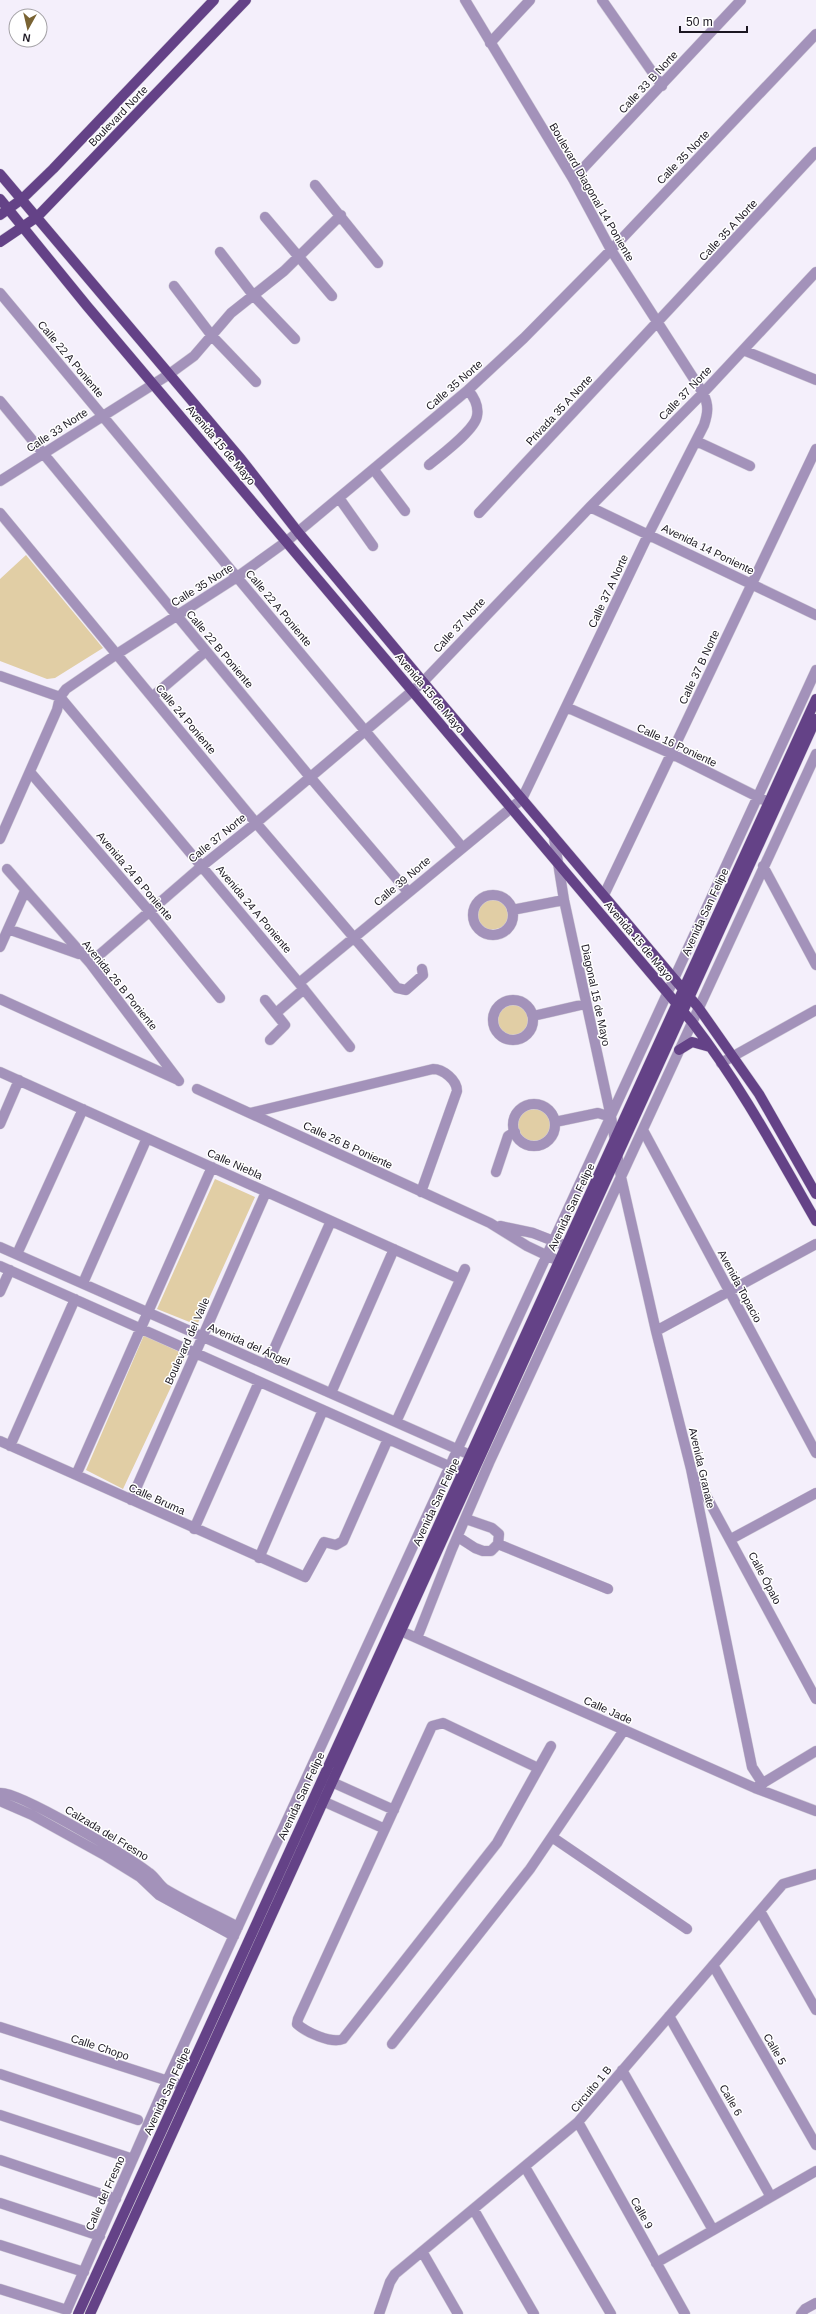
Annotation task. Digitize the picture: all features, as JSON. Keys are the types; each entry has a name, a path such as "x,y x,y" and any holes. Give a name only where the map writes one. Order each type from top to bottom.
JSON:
{"main road":[{"name":"Boulevard Norte","path":"4,212 22,199 74,148 214,0"},
{"name":"Boulevard Norte","path":"0,242 37,217 246,0"},
{"name":"Avenida 15 de Mayo","path":"0,174 168,375 241,459 298,532 423,682 698,1006 759,1094 816,1194"},
{"name":"Avenida 15 de Mayo","path":"0,199 4,212 24,227 152,383 413,691 510,809 557,862 692,1022 721,1063 766,1134 816,1221"},
{"name":"Avenida San Felipe","path":"570,1248 614,1142 680,1008 773,804 813,723 816,699"},
{"name":"Avenida San Felipe","path":"90,2314 192,2089 327,1780 563,1263 617,1157 680,1008"},
{"path":"679,1050 692,1042 710,1047"},
{"name":"Avenida San Felipe","path":"327,1780 348,1724 451,1520 467,1474"},
{"name":"Avenida San Felipe","path":"78,2314 222,1999 319,1799"}],"street":[{"name":"Boulevard Diagonal 14 Poniente","path":"465,0 573,179 611,250 702,393"},
{"path":"490,43 530,0"},
{"path":"602,0 662,86"},
{"name":"Calle 33 B Norte","path":"573,179 662,86 735,2"},
{"name":"Calle 35 Norte","path":"60,697 70,685 176,615 237,577 287,542 468,390 524,338 611,250 816,34"},
{"name":"Calle 35 A Norte","path":"658,324 816,152"},
{"path":"315,185 341,215 378,263"},
{"name":"Calle 33 Norte","path":"0,481 152,383 168,375 194,356 231,313 298,257 341,215"},
{"path":"265,216 332,296"},
{"path":"220,252 254,295 295,339"},
{"name":"Calle 37 Norte","path":"90,963 202,866 256,823 423,682 590,506 702,393 816,272"},
{"path":"174,286 212,336 256,382"},
{"name":"Calle 22 A Poniente","path":"0,293 462,847"},
{"name":"Privada 35 A Norte","path":"479,513 658,324"},
{"path":"743,350 816,380"},
{"path":"429,465 471,428 477,416 475,399 468,390"},
{"name":"Calle 37 A Norte","path":"522,799 649,534 696,441 708,412 707,402 702,393"},
{"name":"Calle 22 B Poniente","path":"0,401 310,777 408,892"},
{"path":"696,441 750,466"},
{"name":"Calle 37 B Norte","path":"604,895 816,449"},
{"path":"374,470 405,511"},
{"path":"339,498 373,546"},
{"name":"Avenida 14 Poniente","path":"590,506 816,615"},
{"name":"Calle 24 Poniente","path":"0,514 256,823 354,938 400,989 406,990 422,979 422,969"},
{"path":"152,697 206,651"},
{"name":"Avenida San Felipe","path":"167,2081 816,670"},
{"path":"0,676 60,697 57,710 0,839"},
{"name":"Avenida 24 A Poniente","path":"60,697 302,986 350,1047"},
{"name":"Calle 16 Poniente","path":"566,707 672,754 773,804"},
{"path":"417,1638 489,1463 643,1130 698,1006 816,754"},
{"name":"Avenida 24 B Poniente","path":"30,772 150,911 220,998"},
{"name":"Calle 39 Norte","path":"276,1013 302,986 354,938 462,847 522,799"},
{"name":"Diagonal 15 de Mayo","path":"554,838 564,900 585,1004 611,1117 617,1157"},
{"path":"763,866 816,965"},
{"name":"Avenida 26 B Poniente","path":"0,999 180,1081 90,963 81,955 7,869"},
{"path":"0,947 25,891"},
{"path":"498,895 510,904 512,910 511,924 501,933 487,934 476,926 473,920 474,906 484,896 498,895"},
{"path":"512,910 564,900"},
{"path":"8,929 81,955"},
{"path":"511,999 525,1003 533,1016 530,1030 518,1039 503,1038 497,1033 492,1020 497,1006 511,999"},
{"path":"265,1000 285,1025 270,1040"},
{"path":"533,1016 585,1004"},
{"path":"721,1063 816,1010"},
{"path":"250,1113 433,1069 442,1070 455,1083 457,1092 421,1192"},
{"name":"Calle Niebla","path":"0,1072 460,1279"},
{"path":"0,1124 19,1080"},
{"name":"Calle 26 B Poniente","path":"197,1088 490,1223 527,1246 563,1263"},
{"path":"533,1105 547,1109 555,1122 552,1137 540,1145 525,1144 515,1132 515,1118 525,1107 533,1105"},
{"path":"17,1254 83,1109"},
{"path":"555,1122 598,1113 611,1117"},
{"name":"Avenida Topacio","path":"643,1130 816,1453"},
{"path":"496,1172 508,1136 515,1132"},
{"path":"83,1283 147,1138"},
{"name":"Avenida Granate","path":"617,1157 656,1331 692,1469 752,1767 759,1786"},
{"path":"76,1475 212,1167"},
{"name":"Boulevard del Valle","path":"131,1500 266,1192"},
{"path":"267,1365 331,1221"},
{"name":"Calle 26 B Poniente","path":"490,1223 532,1233 570,1248"},
{"path":"527,1246 532,1233"},
{"path":"656,1331 816,1244"},
{"name":"Avenida del Ángel","path":"0,1247 489,1463"},
{"path":"331,1393 394,1249"},
{"path":"0,1266 482,1481"},
{"path":"396,1422 464,1269"},
{"path":"0,1292 10,1270"},
{"path":"10,1446 76,1300"},
{"path":"194,1529 259,1382"},
{"path":"259,1558 324,1410"},
{"name":"Calle Bruma","path":"0,1441 259,1558 305,1577 324,1542 336,1546 343,1541 388,1439"},
{"name":"Calle Ópalo","path":"692,1469 816,1699"},
{"path":"731,1539 816,1492"},
{"path":"451,1520 492,1528 499,1534 498,1544 492,1551 483,1552 458,1537"},
{"path":"498,1544 608,1588"},
{"name":"Calle Jade","path":"396,1629 624,1730 759,1786 816,1812"},
{"path":"334,1718 348,1724"},
{"path":"538,1768 443,1723 437,1723 432,1726 298,2019 298,2024 301,2027 337,2042 343,2039 497,1843 551,1746"},
{"path":"392,2044 530,1869 624,1730"},
{"path":"759,1786 816,1751"},
{"path":"327,1780 394,1810"},
{"name":"Calzada del Fresno","path":"0,1793 10,1794 120,1852 150,1873 158,1889"},
{"path":"319,1799 385,1829"},
{"name":"Calzada del Fresno","path":"0,1801 32,1815 106,1856 178,1901 236,1931"},
{"path":"552,1837 687,1929"},
{"name":"Circuito 1 B","path":"380,2313 392,2278 578,2122 783,1884 815,1876"},
{"path":"760,1911 816,2010"},
{"name":"Calle 5","path":"713,1965 816,2145"},
{"path":"208,1992 222,1999"},
{"name":"Calle 6","path":"669,2016 771,2196"},
{"name":"Calle Chopo","path":"0,2027 192,2089"},
{"path":"622,2070 713,2230"},
{"path":"0,2074 138,2120"},
{"name":"Calle del Fresno","path":"66,2312 167,2081"},
{"path":"0,2115 133,2159"},
{"name":"Calle 9","path":"578,2122 685,2314"},
{"path":"0,2160 116,2199"},
{"path":"525,2167 611,2314"},
{"path":"656,2263 816,2171"},
{"path":"0,2203 100,2236"},
{"path":"474,2210 534,2314"},
{"path":"0,2245 84,2272"},
{"path":"423,2253 458,2314"},
{"path":"0,2289 66,2312"},
{"path":"801,2314 805,2309 816,2303"}],"shaded area":[{"path":"26,555 103,648 55,678 47,679 0,661 0,579"},
{"path":"500,897 511,911 505,927 486,931 475,916 481,900"},
{"path":"520,1002 531,1016 525,1033 506,1036 494,1022 500,1005"},
{"path":"541,1108 552,1122 546,1139 527,1142 516,1128 522,1111"},
{"path":"215,1179 255,1197 197,1325 157,1309"},
{"path":"144,1335 186,1355 123,1489 86,1470"}]}
